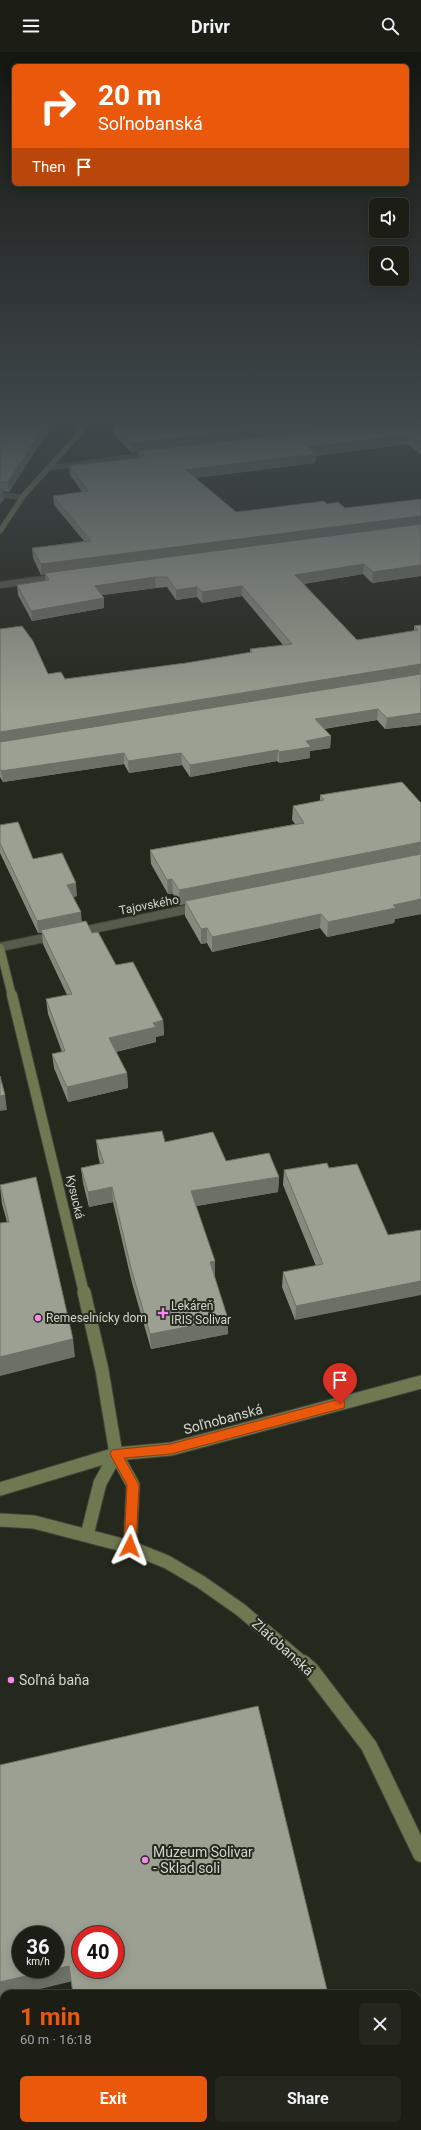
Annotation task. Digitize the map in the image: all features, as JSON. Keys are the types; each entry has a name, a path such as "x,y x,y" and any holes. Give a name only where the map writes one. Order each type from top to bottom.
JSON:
{"street":[{"path":"0,531 8,519"},
{"path":"0,585 62,577"},
{"name":"Tajovského","path":"0,948 204,906"},
{"name":"Kysucká","path":"0,948 51,1150 98,1355 116,1454 133,1485 130,1546"},
{"name":"Soľnobanská","path":"0,1489 116,1454 171,1449 421,1382"},
{"path":"87,1535 96,1490 103,1472 116,1454"},
{"name":"Zlatobanská","path":"0,1520 34,1522 130,1546 167,1562 201,1582 241,1610 311,1670 369,1746 421,1854"}],"building":[{"path":"72,519 397,519 41,564 32,548 91,541"},
{"path":"421,524 421,565 373,572 364,564 295,575 357,640 418,630 414,626 421,625 421,664 0,732 0,629 22,626 33,641 48,674 61,672 65,679 186,663 252,652 250,649 292,644 242,586 202,592 197,587 176,590 167,577 155,577 95,586 104,598 31,611 17,585 49,580 45,573"},
{"path":"421,674 421,713 387,718 378,709 315,719 331,736 306,741 311,747 279,752 278,750 190,765 181,753 128,761 124,753 1,771 0,768 0,742"},
{"path":"402,782 421,803 421,842 179,890 172,879 167,880 150,850 304,823 293,806 324,800 320,795"},
{"path":"18,822 33,859 62,853 76,883 67,885 81,912 37,921 0,843 0,825"},
{"path":"421,854 421,899 393,905 396,908 328,922 321,914 212,937 207,928 201,929 185,901"},
{"path":"86,921 92,933 98,932 116,965 133,962 163,1020 153,1023 156,1027 109,1038 127,1073 67,1087 52,1054 65,1051 46,999 72,994 41,930"},
{"path":"0,1076 5,1095 0,1096"},
{"path":"162,1131 165,1142 213,1132 226,1161 269,1153 279,1177 191,1191 215,1261 210,1262 228,1319 150,1334 131,1268 112,1187 88,1192 81,1168 104,1163 96,1140"},
{"path":"327,1163 329,1168 357,1164 388,1235 421,1230 421,1281 296,1306 283,1272 323,1264 284,1170"},
{"path":"36,1177 73,1339 0,1357 0,1223 9,1222 0,1185"},
{"name":"Múzeum Solivar - Sklad soli","path":"258,1706 327,1990 72,1990 69,1966 64,1967 64,1926 12,1926 12,1978 17,1978 0,1982 0,1765"}],"place":[{"name":"Lekáreň IRIS Solivar","path":"163,1313"},
{"name":"Remeselnícky dom","path":"38,1318"},
{"name":"Soľná baňa","path":"11,1680"},
{"name":"Múzeum Solivar - Sklad soli","path":"145,1860"}],"route":[{"path":"130,1546 133,1485 116,1454 171,1449 340,1404"}]}
